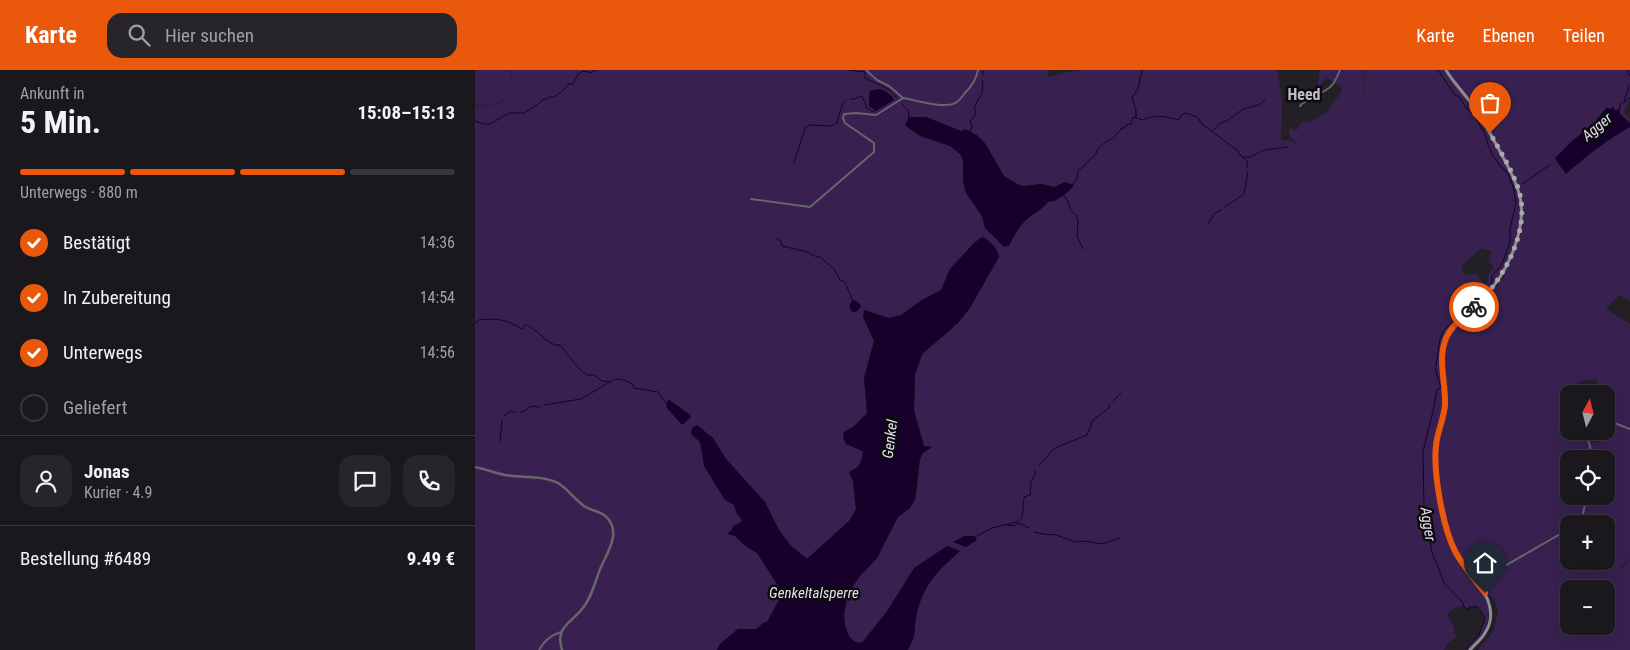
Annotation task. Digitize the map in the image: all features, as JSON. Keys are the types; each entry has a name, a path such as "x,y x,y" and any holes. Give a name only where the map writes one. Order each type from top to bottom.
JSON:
{"main road":[{"path":"1447,70 1490,133 1515,182 1521,204 1518,232 1505,268 1488,293 1451,329 1444,341 1442,352 1445,405 1435,457 1442,506 1453,547 1490,604 1491,621 1483,637 1470,650"}],"street":[{"path":"866,70 903,98 946,105 955,103 971,88 976,80 978,70"},
{"path":"1299,106 1313,95 1329,89 1335,83 1340,70"},
{"path":"751,198 810,207 874,152 874,143 845,123 843,118 845,114 876,115 903,98"},
{"path":"1615,422 1630,429"},
{"path":"475,467 506,475 556,482 572,494 581,504 602,513 609,521 613,533 610,551 589,598 583,608 562,630 545,641 539,650"},
{"path":"1480,586 1496,571 1560,534"},
{"path":"562,630 560,639 562,650"}],"shaded area":[{"path":"475,70 511,70 512,79 512,70 1049,70 1048,77 1077,70 1277,70 1282,98 1281,141 1288,140 1296,144 1290,136 1289,128 1297,130 1303,121 1309,123 1328,111 1343,89 1335,83 1341,70 1364,70 1364,111 1365,70 1630,70 1630,101 1624,113 1630,118 1630,123 1620,114 1619,109 1616,111 1604,110 1595,122 1571,142 1555,160 1566,174 1597,149 1630,127 1630,301 1619,295 1606,309 1630,324 1630,559 1619,568 1620,570 1630,560 1630,650 1478,650 1493,632 1498,612 1495,601 1461,560 1453,542 1460,561 1484,595 1490,611 1486,630 1468,650 1465,649 1479,635 1485,618 1477,607 1470,607 1469,610 1463,607 1463,605 1451,610 1447,615 1453,625 1456,637 1448,643 1444,650 908,650 914,636 916,616 921,599 928,585 937,572 960,551 947,546 901,588 888,610 861,643 853,640 847,632 844,622 847,600 853,586 877,558 895,521 915,501 920,459 923,453 931,447 924,446 914,411 915,374 923,354 958,323 999,257 982,237 950,269 941,290 922,300 901,315 889,318 864,310 863,317 874,341 864,378 867,413 853,427 844,432 846,444 863,451 860,464 850,472 853,481 856,509 850,520 807,559 791,546 779,530 765,502 726,459 713,438 692,434 700,442 725,500 734,505 737,514 742,520 728,533 735,536 744,545 757,553 779,587 780,598 767,622 757,629 738,629 720,644 717,650 475,650 475,107 491,105 502,101 475,106","holes":["926,117 961,131 997,165 1004,177 1019,185 1041,184 1054,187 1065,182 1073,185 1054,202 1048,202 1025,221 1009,245 985,228 982,216 966,193 963,182 963,160 960,154 950,146 920,136 905,126","1482,248 1492,252 1488,262 1494,267 1490,271 1486,285 1475,273 1465,276 1461,266","1504,272 1506,273 1496,288 1478,305","1596,379 1598,385 1615,385 1615,440 1590,442 1592,450 1615,450 1615,505 1560,505 1560,450 1590,450 1587,440 1560,440 1560,385 1577,385 1579,382"]},
{"path":"1320,70 1340,70 1334,83 1327,78 1317,88"}],"water":[{"path":"884,90 894,100 876,111 869,106 869,97 870,91"},
{"path":"1607,107 1610,109 1613,107 1616,111 1620,108 1620,114 1630,123 1630,127 1613,137 1566,174 1555,158 1595,122"},
{"path":"909,117 926,117 961,131 965,129 977,135 985,143 1004,176 1019,185 1041,184 1054,187 1065,182 1074,185 1063,196 1048,202 1028,219 1018,229 1009,246 1004,247 985,228 982,216 966,193 963,182 963,160 960,154 950,146 920,136 905,125"},
{"name":"Genkeltalsperre","path":"982,237 993,245 999,257 970,308 958,323 922,354 915,374 914,411 924,446 932,447 923,453 920,459 915,499 910,508 898,517 877,558 853,586 844,614 849,637 855,642 862,643 888,610 914,568 947,546 960,551 944,565 927,587 919,606 914,636 908,650 717,650 720,644 738,629 756,629 767,622 780,598 779,587 757,553 744,545 735,536 727,534 732,530 733,526 742,520 737,514 734,505 725,500 704,466 700,442 691,434 692,428 697,425 713,438 726,459 765,502 779,530 791,546 807,559 850,520 856,509 853,481 849,472 860,464 863,451 846,444 843,438 844,432 853,427 867,413 864,378 874,341 863,317 864,310 889,318 901,315 922,300 941,290 950,269"},
{"path":"855,300 861,307 856,312 852,312 849,306"},
{"path":"668,399 691,417 682,425 666,407"},
{"path":"964,536 974,536 977,540 966,547 953,542"}],"waterway":[{"path":"475,121 490,124 509,113 524,113 541,101 554,97 565,89 568,84 573,84 578,74 584,71 591,73 596,70"},
{"name":"Genkel","path":"849,70 865,72 865,78 890,90 897,98"},
{"path":"983,70 983,75"},
{"path":"1071,186 1077,179 1078,171 1096,154 1097,150 1105,142 1115,137 1121,128 1131,124 1133,117 1136,118 1136,110 1132,98 1138,89 1142,70"},
{"path":"1438,70 1453,93 1459,96 1472,114"},
{"name":"Agger","path":"1627,70 1630,76"},
{"path":"970,133 972,126 970,121 975,115 974,107 982,93 983,81"},
{"name":"Agger","path":"1619,109 1621,103 1624,102 1629,86"},
{"path":"850,99 862,96 867,108 873,112 875,110"},
{"name":"Agger","path":"1625,102 1630,98"},
{"path":"794,163 805,128 809,125 831,126 837,123 841,108 846,100"},
{"path":"1213,131 1219,124 1243,109 1259,105 1265,100"},
{"name":"Genkel","path":"901,103 908,110 909,118"},
{"path":"1136,118 1142,120 1161,116 1179,120 1181,115 1186,113 1197,117 1202,124 1238,151 1248,162 1247,168"},
{"path":"1475,117 1485,134 1493,156 1508,173 1514,190"},
{"path":"1243,157 1250,157 1264,150 1288,147"},
{"name":"Agger","path":"1522,184 1551,164"},
{"path":"1225,207 1244,194 1248,172"},
{"name":"Agger","path":"1436,366 1443,331 1491,286 1492,276 1502,264 1510,242 1510,229 1516,203 1514,191 1516,190"},
{"path":"1064,195 1070,210 1076,215 1078,221 1077,236 1083,249"},
{"path":"1208,223 1214,214 1222,209"},
{"path":"776,238 781,241 782,246 820,257 834,269 840,280 845,282 853,302"},
{"path":"475,324 478,320 491,319 506,321 522,329 526,324 544,337 544,339 555,345 560,345 580,370 588,375 594,375 602,381 621,380 633,384 634,388 658,392 667,405"},
{"name":"Agger","path":"1435,368 1441,388 1437,389 1423,451 1424,508 1432,552 1444,583 1463,603 1464,607 1469,610 1469,607 1478,607 1485,618 1479,635 1466,649"},
{"path":"544,405 581,399 610,382"},
{"path":"1113,401 1121,393"},
{"path":"1039,465 1055,448 1087,435 1093,420 1109,408 1110,404"},
{"path":"520,412 525,411 531,406 540,407"},
{"path":"504,416 511,411 515,413"},
{"path":"500,441 502,420"},
{"path":"975,537 992,528 1017,522 1022,518 1024,497 1030,495 1031,481 1035,471"},
{"path":"1007,525 1014,526 1019,523 1029,528"},
{"path":"1034,532 1056,535 1075,542 1085,541 1102,544 1120,538"}],"way so far":[{"path":"1474,307 1495,286 1505,268 1515,244 1521,216 1519,190 1490,133"}],"district":[{"name":"Heed","path":"1304,94"}],"route":[{"path":"1474,307 1451,329 1446,336 1443,346 1445,405 1437,437 1435,457 1444,517 1451,542 1460,560 1485,593"}]}
